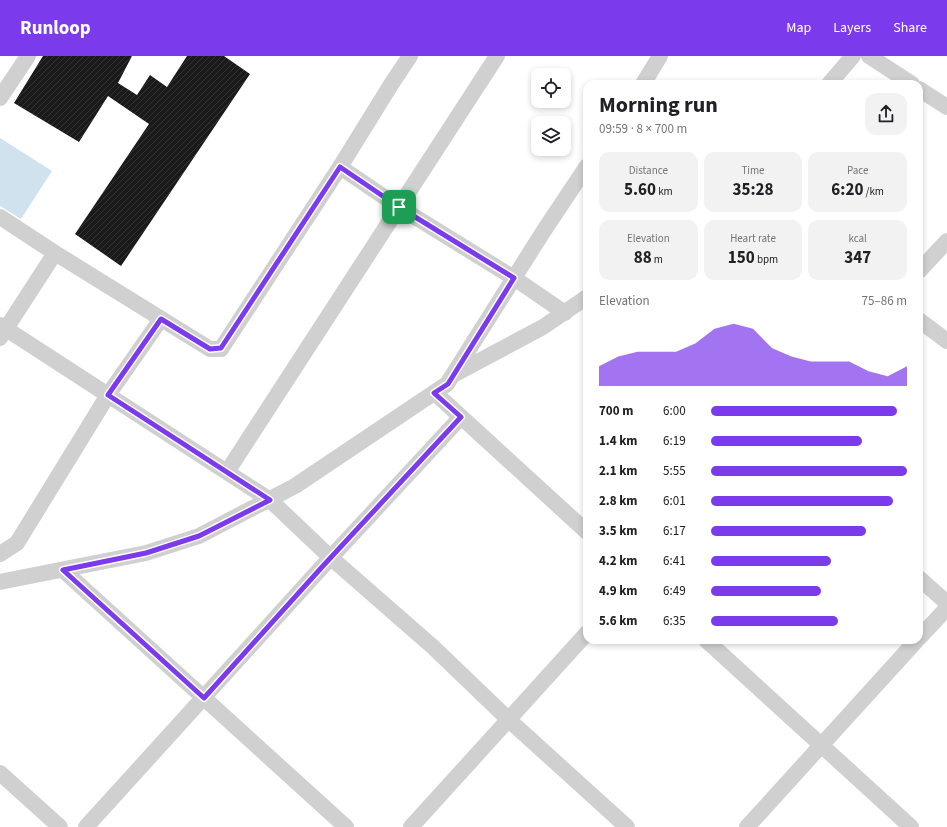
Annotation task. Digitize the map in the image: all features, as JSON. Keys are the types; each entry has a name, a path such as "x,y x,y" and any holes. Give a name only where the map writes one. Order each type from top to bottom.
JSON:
{"street":[{"path":"0,98 28,56"},
{"path":"0,217 55,253 210,349 221,348 340,167 410,56"},
{"path":"227,472 497,56"},
{"path":"645,80 660,56"},
{"path":"832,80 853,56"},
{"path":"869,56 906,80"},
{"path":"923,91 947,107"},
{"path":"340,167 399,207 514,278 565,312"},
{"path":"0,582 146,553 199,536 295,486 448,384 543,232 583,172"},
{"path":"923,267 947,241"},
{"path":"55,253 2,330 108,395 270,500 330,557 433,647 509,720 627,827"},
{"path":"453,375 543,327 583,300"},
{"path":"0,554 17,543 108,395 161,319"},
{"path":"923,323 947,341"},
{"path":"434,393 583,528"},
{"path":"86,827 330,557 461,417"},
{"path":"63,570 346,827"},
{"path":"923,582 947,603"},
{"path":"923,634 947,608"},
{"path":"411,827 583,637"},
{"path":"710,644 911,827"},
{"path":"747,827 913,644"},
{"path":"0,773 60,827"}],"water":[{"path":"0,138 52,171 21,219 0,206"}],"building":[{"path":"43,56 132,56 118,83 137,95 150,75 167,87 187,56 224,56 250,74 121,266 75,234 149,124 108,96 79,142 14,103"}],"route":[{"path":"340,167 399,207 514,278 448,384 434,393 461,417 322,567 204,698 63,570 146,553 199,536 270,500 108,395 161,319 210,349 221,348 340,167"}]}
